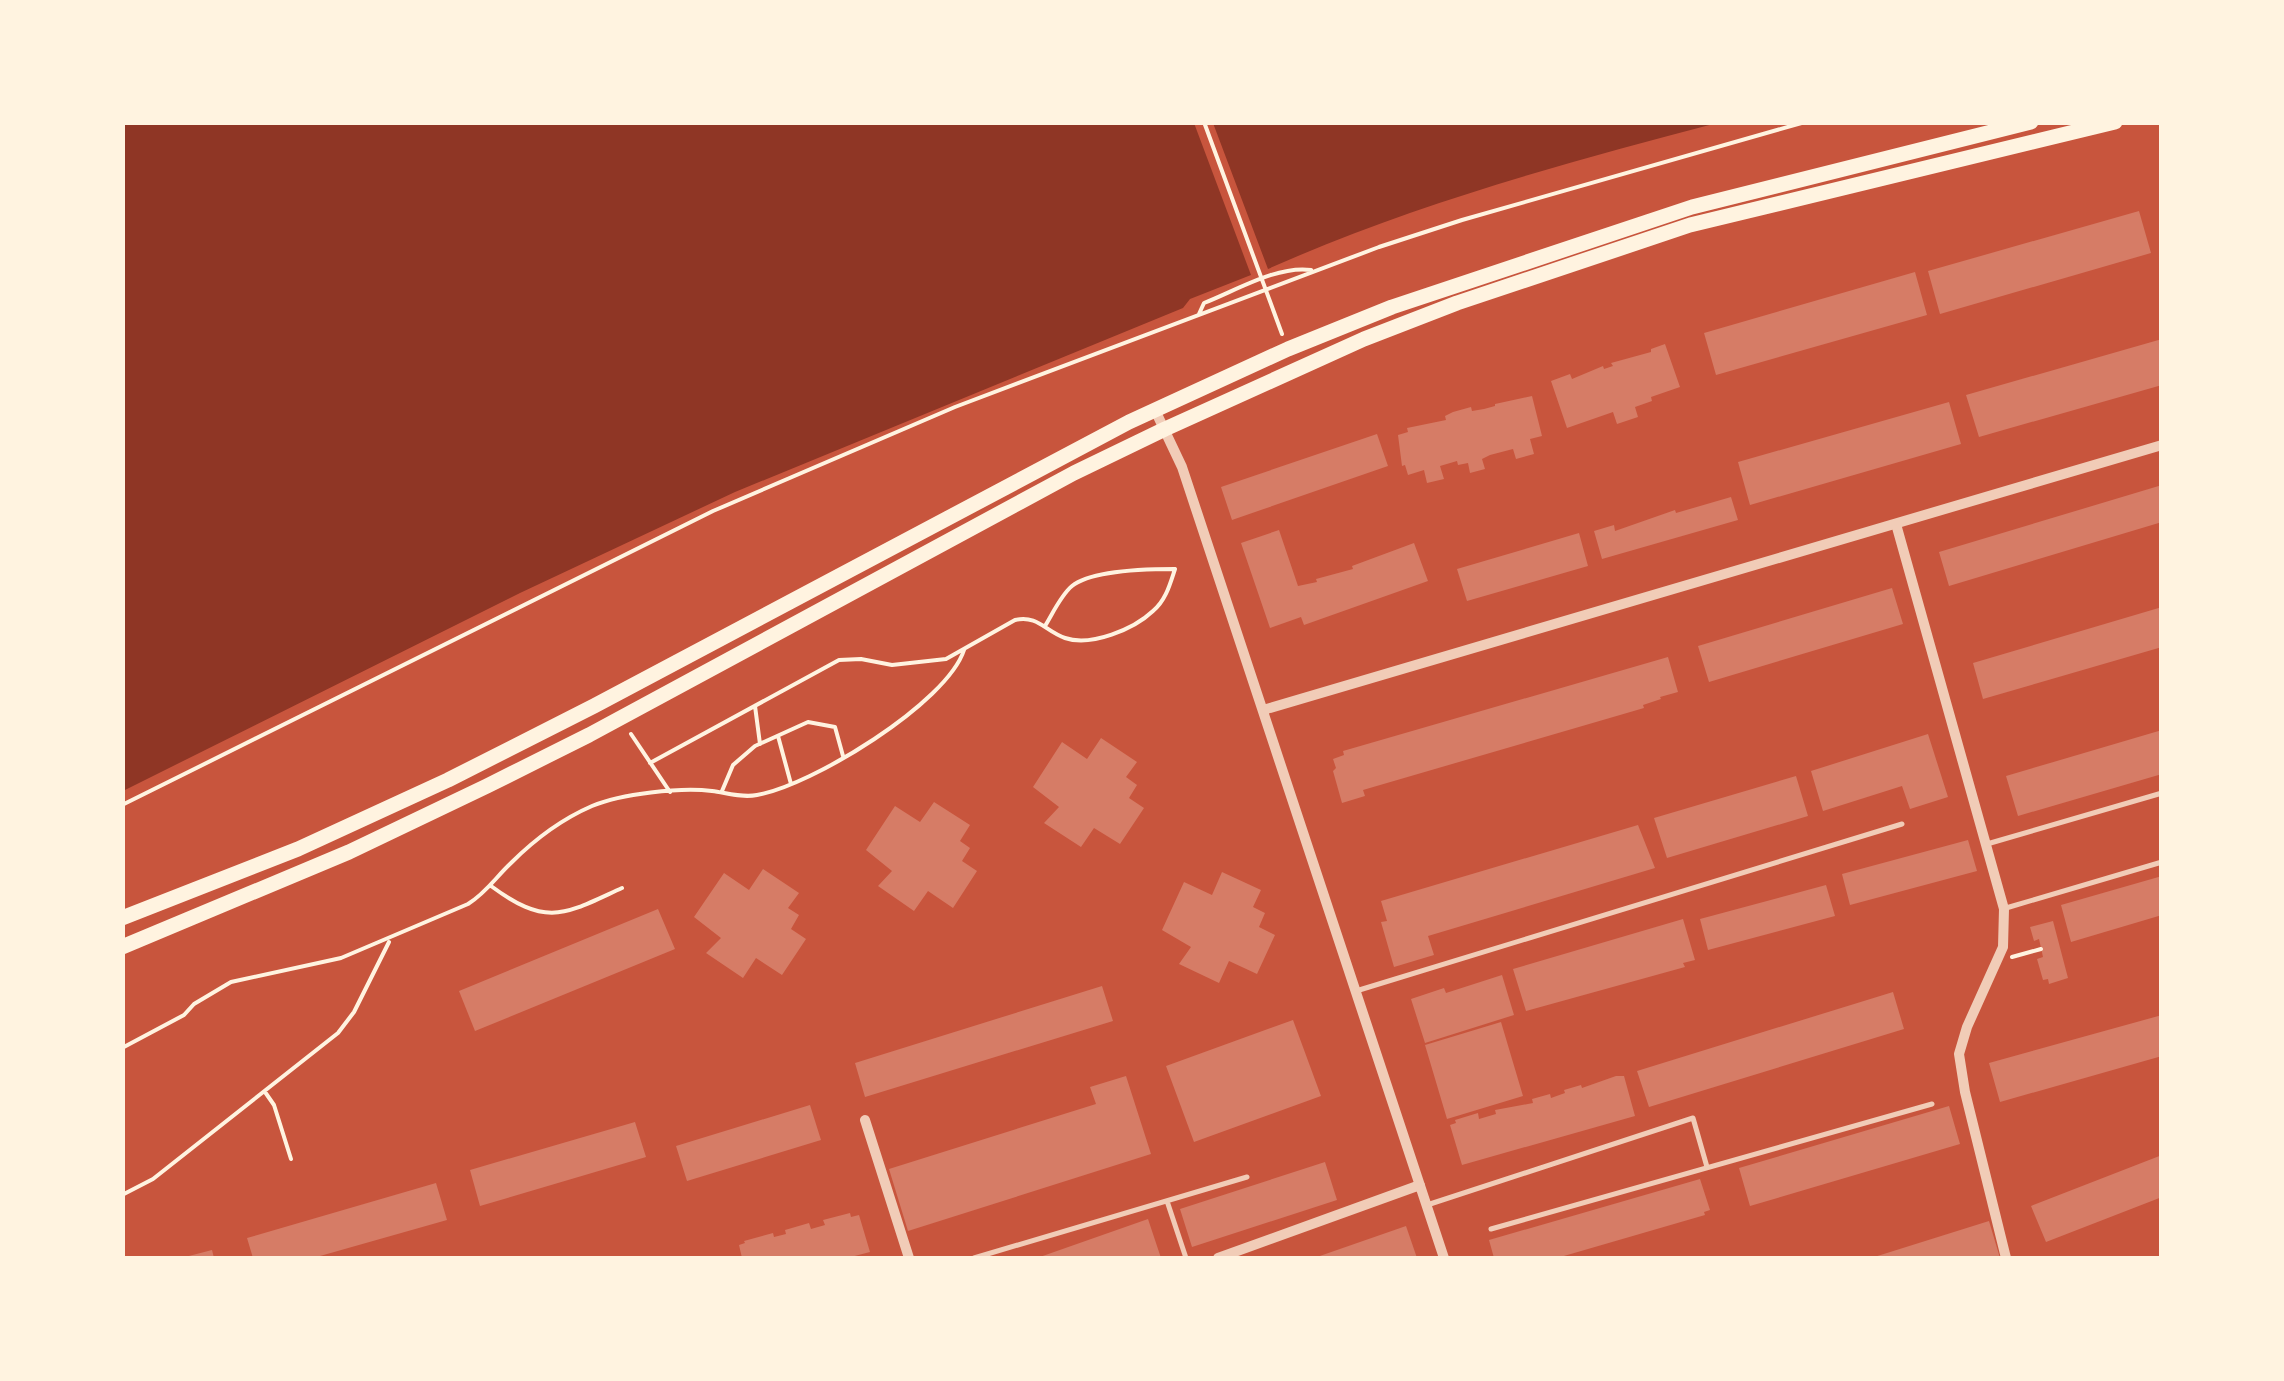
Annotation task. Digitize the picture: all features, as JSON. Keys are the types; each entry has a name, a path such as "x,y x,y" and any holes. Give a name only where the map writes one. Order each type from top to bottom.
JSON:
{"main road":[{"path":"122,918 298,849 473,768 1155,410 1288,349 1392,307 1692,207 2031,122"},
{"path":"122,946 349,852 504,778 1164,428 1417,318 1623,246 1720,218 2115,122"}],"street":[{"path":"1155,410 1182,467 1444,1258"},
{"path":"1263,710 2162,446"},
{"path":"1896,524 2004,908 2006,934 1959,1054 1964,1092 2006,1258"},
{"path":"865,1120 909,1258"},
{"path":"1218,1258 1420,1185"}],"lane":[{"path":"1987,844 2162,793"},
{"path":"1356,992 1902,824"},
{"path":"2004,908 2162,862"},
{"path":"1491,1228 1932,1104"},
{"path":"1427,1205 1693,1118 1708,1168"},
{"path":"974,1258 1247,1177"},
{"path":"1167,1201 1186,1258"}],"path":[{"path":"1204,122 1288,349"},
{"path":"122,805 713,511 955,408 1462,220 1805,122"},
{"path":"1199,315 1204,304 1263,280 1297,268 1316,271"},
{"path":"650,763 845,658 892,665 946,658 1015,620 1032,618 1045,626 1063,637 1074,640 1118,631 1154,610 1168,590 1175,569 1130,571 1078,582 1045,626"},
{"path":"122,1048 184,1015 194,1004 230,982 324,962 389,940 468,904 518,856 564,821 608,801 670,792 758,795 791,784 907,716 943,682 964,650"},
{"path":"754,706 760,744"},
{"path":"721,792 733,765 760,744 808,722 831,724 838,732 843,756"},
{"path":"630,732 670,792"},
{"path":"778,736 791,784"},
{"path":"491,886 522,904 557,915 622,888"},
{"path":"122,1195 153,1178 324,1046 345,1025 389,940"},
{"path":"1997,962 2042,949"},
{"path":"265,1092 274,1105 291,1159"}],"shaded area":[{"path":"123,122 1194,123 1251,275 1190,299 1183,308 735,492 520,593 123,791"},
{"path":"1213,122 1717,123 1433,205 1268,269"}],"building":[{"path":"2139,211 2151,253 1940,314 1928,271"},
{"path":"1915,272 1927,315 1716,375 1704,333"},
{"path":"2162,339 2162,385 1979,437 1966,395"},
{"path":"1665,344 1680,387 1635,407 1638,417 1617,424 1613,412 1567,428 1551,381 1570,374 1572,379 1603,366 1604,369"},
{"path":"1532,396 1542,436 1530,439 1534,454 1516,459 1513,449 1490,455 1482,459 1485,469 1470,473 1468,463 1458,465 1457,461 1440,466 1444,479 1427,483 1424,470 1408,475 1405,465 1402,466 1398,435 1408,432 1407,428 1446,420 1445,416 1471,407 1472,411 1484,409"},
{"path":"1949,402 1961,444 1750,505 1738,462"},
{"path":"1377,434 1388,466 1232,520 1221,487"},
{"path":"2162,485 2162,522 1949,586 1939,552"},
{"path":"1731,497 1738,520 1602,559 1594,531 1614,525 1615,531 1675,510 1676,513"},
{"path":"1279,530 1298,586 1353,569 1352,566 1414,543 1428,581 1304,625 1301,617 1270,628 1241,543"},
{"path":"1579,533 1588,566 1467,601 1457,569"},
{"path":"1892,588 1903,624 1709,682 1698,646"},
{"path":"2162,607 2162,647 1983,699 1973,663"},
{"path":"1668,657 1678,692 1643,705 1644,708 1363,790 1365,796 1342,803 1333,759 1344,755 1343,751"},
{"path":"2162,730 2162,774 2018,816 2006,776"},
{"path":"1928,734 1948,797 1910,809 1902,786 1823,811 1811,771"},
{"path":"1101,738 1137,762 1126,777 1137,785 1129,798 1144,808 1120,844 1094,828 1081,847 1044,823 1059,807 1033,787 1062,742 1087,759"},
{"path":"1796,776 1808,816 1667,858 1654,818"},
{"path":"934,802 970,825 960,841 970,848 962,861 977,871 953,908 928,891 914,911 878,886 892,871 866,850 895,806 920,822"},
{"path":"1638,825 1655,868 1428,936 1434,955 1394,967 1381,922 1387,921 1381,901"},
{"path":"1968,840 1977,871 1850,905 1842,874"},
{"path":"763,869 799,893 788,908 799,915 791,929 806,939 782,975 756,958 743,978 706,953 721,938 694,917 724,873 749,890"},
{"path":"1222,872 1261,890 1253,907 1265,913 1259,927 1275,935 1257,974 1229,961 1219,983 1179,964 1191,947 1162,930 1184,882 1212,895"},
{"path":"2162,876 2162,915 2071,942 2061,905"},
{"path":"1826,885 1835,916 1708,950 1700,919"},
{"path":"658,909 675,949 475,1031 459,991"},
{"path":"1683,919 1695,960 1683,963 1685,967 1526,1011 1513,969"},
{"path":"2053,921 2068,978 2049,984 2048,979 2043,980 2037,959 2043,957 2039,939 2034,941 2030,927"},
{"path":"1502,975 1514,1015 1425,1043 1411,999 1444,988 1446,993"},
{"path":"1102,986 1113,1021 865,1097 855,1063"},
{"path":"1893,992 1904,1029 1649,1107 1637,1071"},
{"path":"2162,1015 2162,1056 2000,1102 1989,1063"},
{"path":"1293,1020 1321,1096 1194,1142 1166,1066"},
{"path":"1501,1022 1523,1096 1447,1119 1425,1045"},
{"path":"1126,1076 1151,1154 908,1231 889,1169 1096,1104 1090,1087"},
{"path":"1624,1076 1635,1116 1462,1165 1450,1125 1455,1120 1478,1113 1479,1119 1496,1114 1495,1110 1533,1103 1532,1099 1550,1094 1551,1098 1565,1093 1564,1090"},
{"path":"810,1105 821,1140 687,1181 676,1146"},
{"path":"1949,1106 1960,1144 1750,1206 1739,1168"},
{"path":"635,1122 646,1157 480,1206 470,1170"},
{"path":"2162,1155 2162,1197 2046,1242 2031,1206"},
{"path":"1325,1162 1337,1200 1192,1247 1180,1209"},
{"path":"1700,1179 1710,1210 1705,1215 1557,1258 1494,1258 1489,1240"},
{"path":"436,1183 447,1220 313,1258 253,1258 247,1238"},
{"path":"850,1213 851,1217 859,1215 870,1252 847,1258 742,1258 739,1245 744,1241 773,1233 774,1237 786,1234 785,1230 809,1223 811,1229 825,1225 823,1220"},
{"path":"1148,1219 1161,1258 1037,1258"},
{"path":"1989,1221 2000,1258 1871,1258"},
{"path":"1406,1226 1417,1258 1314,1258"},
{"path":"212,1250 214,1258 185,1258 185,1257"}]}
